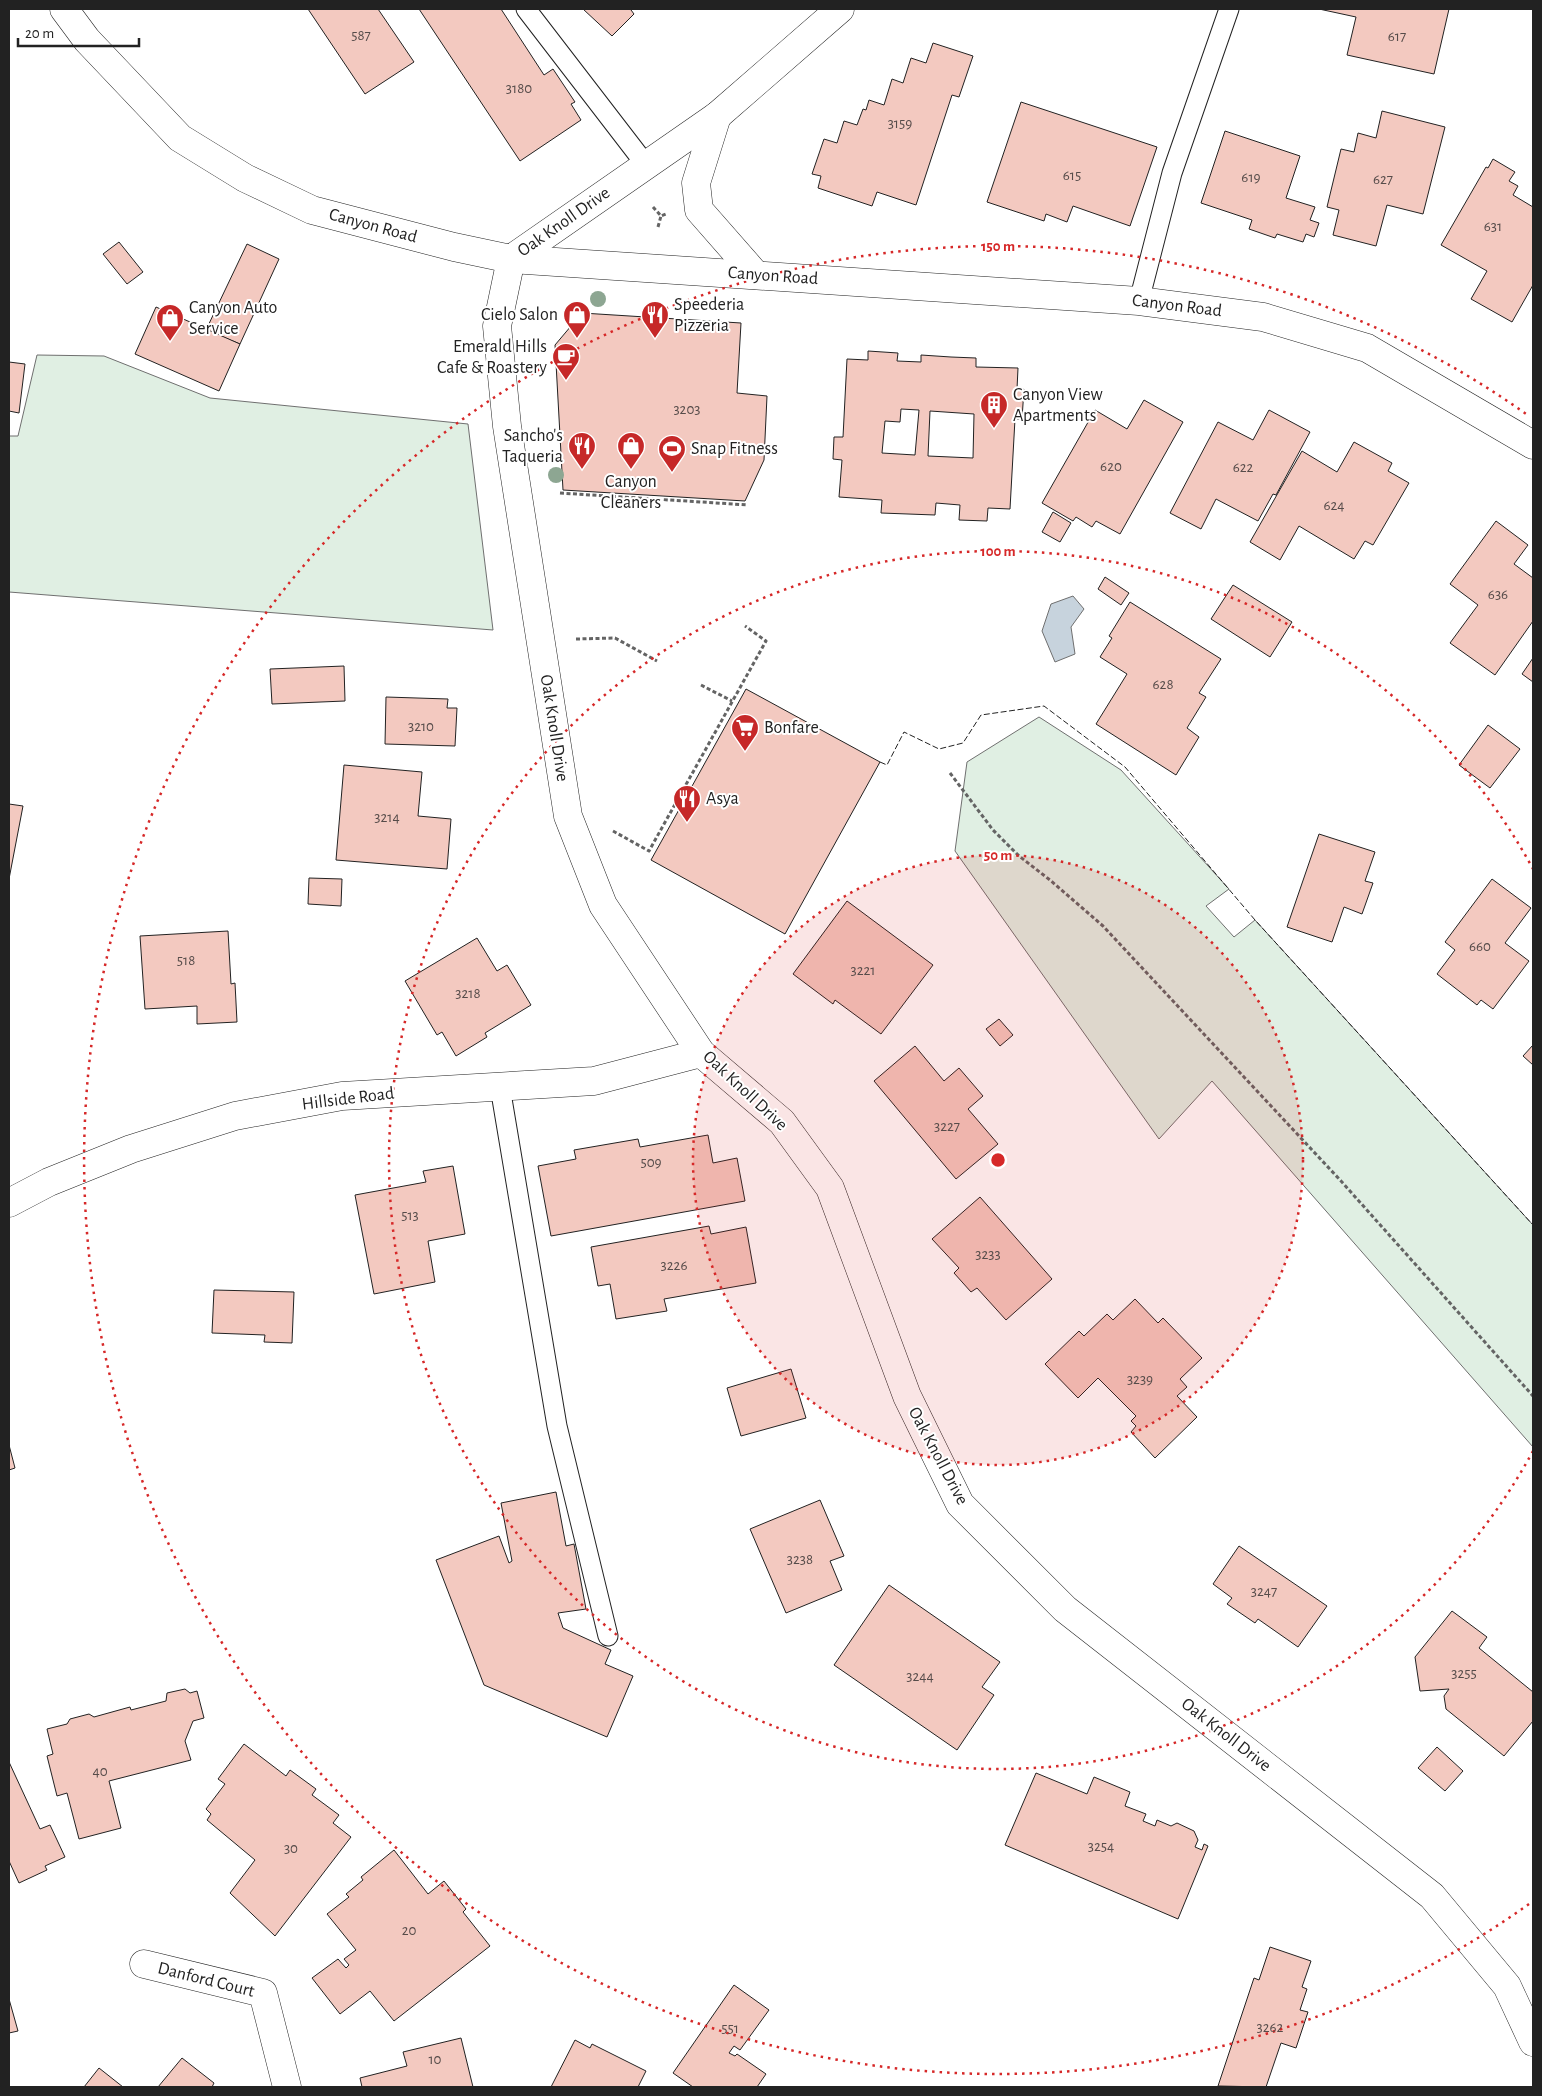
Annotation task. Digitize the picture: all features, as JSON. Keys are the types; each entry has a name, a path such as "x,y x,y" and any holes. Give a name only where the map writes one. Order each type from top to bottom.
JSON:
{"street":[{"name":"Canyon Road","path":"64,9 86,40 180,138 245,178 312,210 454,247 511,259 1139,301 1263,317 1367,348 1533,445"},
{"name":"Oak Knoll Drive","path":"840,9 717,116 511,259 497,326 500,358 508,435 568,816 603,905 701,1053 782,1122 830,1188 907,1396 960,1504 1065,1609 1432,1896 1507,1986 1533,2042"},
{"path":"717,116 696,183 699,210 756,275"},
{"name":"Hillside Road","path":"9,1203 49,1182 131,1149 235,1116 342,1096 594,1080 701,1053"},
{"name":"Danford Court","path":"144,1964 263,1993 287,2087"}],"lane":[{"path":"526,9 646,165"},
{"path":"1139,301 1172,173 1229,9"},
{"path":"500,1087 557,1426 608,1636"}],"path":[{"path":"658,227 661,216"},
{"path":"560,492 748,505"},
{"path":"606,828 649,852 766,641 745,626"},
{"path":"576,639 615,638 657,661"},
{"path":"701,684 732,701"},
{"path":"950,773 993,830 1019,856 1104,926 1342,1181 1533,1396"}],"green space":[{"path":"37,355 104,356 210,398 468,424 493,630 9,592 9,436 18,436"},
{"path":"1039,717 1121,770 1229,889 1206,906 1234,937 1255,920 1533,1225 1533,1447 1212,1081 1159,1139 955,851 967,762"}],"shaded area":[{"path":"1073,596 1084,609 1071,627 1075,654 1055,662 1042,631 1051,604"}],"building":[{"path":"308,9 378,9 414,62 365,94"},
{"path":"419,9 501,9 544,75 553,69 575,102 571,104 581,120 520,161"},
{"path":"583,9 632,9 634,14 612,36"},
{"path":"1319,9 1449,9 1434,74 1347,55 1356,17"},
{"path":"933,43 973,56 959,97 952,95 916,205 877,192 872,206 818,188 821,176 812,174 824,139 837,143 844,121 857,125 863,109 866,110 869,100 884,105 892,79 903,83 911,58 926,63"},
{"path":"1021,102 1157,147 1130,226 1073,206 1067,222 1046,214 1044,221 987,202"},
{"path":"1382,111 1445,127 1423,214 1387,205 1376,246 1333,235 1339,210 1327,207 1341,149 1354,152 1358,133 1376,138"},
{"path":"1225,131 1300,156 1286,198 1315,207 1310,220 1319,223 1314,237 1306,234 1303,242 1277,234 1275,238 1249,229 1252,220 1201,203"},
{"path":"1493,159 1515,172 1509,181 1518,186 1513,195 1533,207 1533,285 1512,322 1471,299 1487,271 1441,245 1486,167 1488,168"},
{"path":"119,242 143,272 127,284 103,254"},
{"path":"247,244 279,259 240,344 206,330"},
{"path":"156,307 240,344 219,391 135,354"},
{"path":"582,313 741,323 737,393 767,396 764,460 745,501 563,490 555,345"},
{"name":"Canyon View Apartments","path":"868,351 898,353 897,361 921,362 921,355 976,358 976,367 1018,368 1017,389 1024,389 1022,419 1015,419 1010,509 988,508 987,521 959,520 960,505 936,503 935,515 881,513 882,500 839,497 842,460 833,459 834,437 843,437 847,359 868,360","holes":["901,409 919,410 915,455 882,453 885,421 900,422","930,411 974,414 973,458 928,456"]},
{"path":"9,362 25,364 19,413 9,411"},
{"path":"1144,400 1183,422 1120,534 1096,521 1092,527 1076,517 1073,521 1042,503 1095,410 1127,429"},
{"path":"1269,410 1310,432 1276,495 1273,494 1258,521 1216,499 1201,529 1170,513 1218,422 1253,440"},
{"path":"1354,442 1392,463 1388,471 1409,483 1373,545 1365,541 1354,559 1299,526 1280,560 1250,542 1302,451 1337,472"},
{"path":"1053,512 1071,523 1060,542 1042,532"},
{"path":"1496,521 1528,545 1514,564 1533,578 1533,621 1495,675 1450,643 1478,605 1450,584"},
{"path":"1105,577 1129,593 1121,605 1098,589"},
{"path":"1233,585 1292,622 1270,657 1211,619"},
{"path":"1130,602 1221,659 1199,693 1206,697 1187,728 1199,737 1176,775 1096,724 1127,674 1100,657 1112,638 1109,636"},
{"path":"1533,658 1533,682 1522,674"},
{"path":"344,666 345,701 272,704 270,669"},
{"path":"746,689 880,762 785,934 651,860"},
{"path":"386,697 448,699 447,708 457,708 455,746 385,744"},
{"path":"1488,725 1520,749 1490,788 1459,765"},
{"path":"344,765 422,772 418,816 451,819 447,869 336,860"},
{"path":"9,804 23,806 9,879"},
{"path":"1319,834 1375,852 1365,881 1373,883 1362,914 1344,907 1332,942 1287,927"},
{"path":"309,878 342,879 341,906 308,904"},
{"path":"1492,879 1531,908 1505,943 1529,961 1493,1009 1481,1000 1477,1005 1437,974 1455,950 1445,942"},
{"path":"847,901 933,965 881,1034 835,1000 833,1004 793,974"},
{"path":"228,931 231,984 235,983 237,1022 197,1024 197,1006 145,1009 140,936"},
{"path":"477,938 497,971 507,965 531,1005 485,1033 487,1037 456,1056 442,1032 437,1035 405,981"},
{"path":"999,1019 1013,1035 1000,1046 986,1029"},
{"path":"1533,1045 1533,1065 1523,1056"},
{"path":"915,1046 944,1081 959,1068 983,1096 968,1109 998,1144 956,1179 874,1081"},
{"path":"708,1135 713,1163 737,1158 745,1201 551,1236 538,1166 576,1159 574,1150 638,1139 640,1147"},
{"path":"453,1166 465,1234 428,1241 435,1282 374,1294 355,1195 426,1182 423,1171"},
{"path":"980,1197 1052,1279 1006,1320 977,1288 971,1292 954,1273 959,1268 932,1239"},
{"path":"709,1226 711,1234 746,1227 756,1283 664,1299 667,1311 616,1319 610,1284 598,1286 591,1247"},
{"path":"214,1290 294,1292 292,1343 264,1342 265,1335 212,1333"},
{"path":"1135,1299 1158,1323 1163,1318 1202,1358 1180,1379 1187,1387 1177,1396 1197,1417 1155,1458 1131,1432 1136,1426 1131,1421 1136,1416 1098,1378 1078,1398 1045,1364 1079,1331 1084,1336 1107,1314 1113,1320"},
{"path":"791,1369 806,1418 741,1436 727,1388"},
{"path":"9,1445 15,1468 9,1470"},
{"path":"556,1492 566,1546 574,1544 586,1609 558,1613 563,1628 611,1650 605,1664 633,1676 607,1737 484,1685 436,1560 499,1536 509,1563 512,1561 501,1503"},
{"path":"820,1500 844,1556 830,1561 842,1590 786,1613 750,1529"},
{"path":"1239,1546 1327,1606 1298,1647 1258,1619 1255,1623 1227,1604 1232,1598 1213,1584"},
{"path":"889,1585 1000,1662 982,1687 994,1695 957,1750 834,1665"},
{"path":"1452,1611 1487,1637 1479,1648 1533,1692 1533,1721 1504,1756 1446,1709 1444,1696 1449,1689 1420,1691 1415,1657"},
{"path":"185,1689 190,1693 197,1691 204,1718 193,1721 185,1741 191,1760 109,1781 121,1828 79,1839 67,1793 57,1796 47,1756 53,1754 47,1729 67,1724 70,1719 89,1714 94,1717 130,1707 131,1710 166,1701 167,1693"},
{"path":"244,1744 286,1776 290,1770 316,1789 312,1795 339,1815 333,1823 351,1837 275,1936 230,1893 255,1860 207,1820 211,1814 206,1809 225,1784 218,1779"},
{"path":"1437,1747 1463,1771 1445,1791 1418,1768"},
{"path":"9,1762 40,1829 50,1825 65,1857 45,1866 47,1870 19,1883 9,1861"},
{"path":"1036,1773 1087,1794 1094,1777 1130,1792 1125,1806 1146,1814 1143,1821 1155,1826 1157,1820 1171,1826 1177,1823 1194,1831 1198,1840 1195,1847 1202,1850 1204,1844 1208,1846 1178,1919 1005,1845"},
{"path":"394,1850 428,1894 444,1881 466,1909 463,1912 490,1946 394,2021 370,1991 340,2014 312,1978 338,1959 346,1968 349,1965 344,1959 356,1950 327,1914 349,1897 346,1894 363,1880 361,1877"},
{"path":"1270,1947 1311,1961 1302,1987 1307,1989 1300,2010 1308,2012 1296,2048 1281,2043 1266,2087 1218,2086 1254,1978 1259,1980"},
{"path":"734,1985 769,2010 740,2050 734,2046 729,2053 735,2056 737,2054 766,2074 757,2087 693,2087 673,2073"},
{"path":"9,1999 18,2031 9,2033"},
{"path":"461,2038 473,2087 362,2087 360,2078 407,2066 403,2052"},
{"path":"575,2040 590,2048 592,2044 646,2071 638,2087 551,2087"},
{"path":"182,2058 214,2083 212,2087 158,2087"},
{"path":"99,2068 123,2087 84,2087"}],"fence":[{"path":"880,762 887,765 904,732 939,749 963,743 981,715 1044,706 1125,767 1255,920 1533,1225"}],"place":[{"name":"Cielo Salon","path":"577,339"},
{"name":"Speederia Pizzeria","path":"655,339"},
{"name":"Canyon Auto Service","path":"170,342"},
{"name":"Emerald Hills Cafe & Roastery","path":"566,381"},
{"name":"Canyon View Apartments","path":"994,429"},
{"name":"Sancho's Taqueria","path":"582,470"},
{"name":"Canyon Cleaners","path":"631,470"},
{"name":"Snap Fitness","path":"672,473"},
{"name":"Bonfare","path":"745,752"},
{"name":"Asya","path":"687,823"}]}
